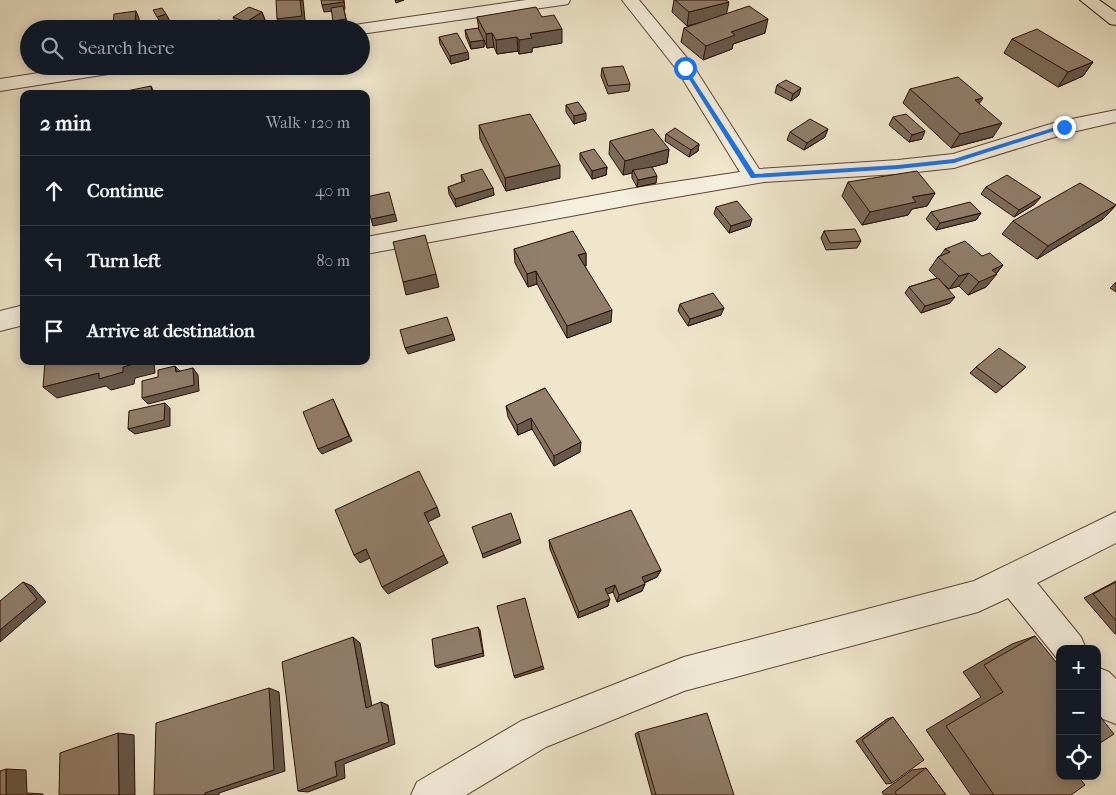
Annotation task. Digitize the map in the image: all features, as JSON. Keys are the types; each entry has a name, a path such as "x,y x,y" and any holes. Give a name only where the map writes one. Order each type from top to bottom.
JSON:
{"street":[{"path":"370,28 562,0"},
{"path":"630,0 685,68 753,176"},
{"path":"1088,0 1116,20"},
{"path":"0,85 64,75"},
{"path":"370,245 631,196 753,176 898,167 954,161 1064,127 1116,116"},
{"path":"0,322 20,316"},
{"path":"430,795 534,734 684,674 978,596 1116,527"},
{"path":"1013,579 1066,645"},
{"path":"1101,689 1116,706"}],"building":[{"path":"276,0 300,0 302,16 277,19"},
{"path":"321,0 343,0 344,2 322,5"},
{"path":"675,0 726,0 729,2 689,12"},
{"path":"343,6 346,19 333,20 331,8"},
{"path":"749,6 768,19 731,32 735,35 706,46 684,28"},
{"path":"249,7 262,12 249,20 241,20 233,17"},
{"path":"536,7 542,17 554,15 562,29 530,34 532,38 519,40 517,37 496,40 492,33 486,34 477,17"},
{"path":"162,8 166,14 157,17 153,10"},
{"path":"136,11 135,20 113,20 114,14"},
{"path":"478,28 484,40 470,42 465,30"},
{"path":"1037,29 1093,62 1068,72 1012,39"},
{"path":"457,33 468,52 450,56 439,37"},
{"path":"623,66 630,84 608,86 602,68"},
{"path":"958,77 983,98 975,100 1002,123 960,134 910,89"},
{"path":"786,80 801,88 793,94 777,85"},
{"path":"151,86 152,90 132,90"},
{"path":"578,102 586,113 574,116 566,105"},
{"path":"530,114 560,165 505,178 479,125"},
{"path":"906,114 925,131 912,135 893,117"},
{"path":"810,119 828,129 807,143 790,132"},
{"path":"675,128 699,144 691,150 666,134"},
{"path":"653,129 669,149 625,161 610,141"},
{"path":"594,149 607,167 592,171 580,153"},
{"path":"652,167 657,176 638,180 633,170"},
{"path":"482,169 493,188 455,199 448,187 465,181 461,175"},
{"path":"917,171 935,193 912,197 916,202 870,212 848,182"},
{"path":"1007,175 1041,197 1019,210 986,187"},
{"path":"1080,183 1116,205 1048,246 1013,221"},
{"path":"389,192 395,214 371,219 370,196"},
{"path":"737,201 752,219 731,226 716,207"},
{"path":"970,202 981,213 940,223 931,212"},
{"path":"855,229 861,241 830,243 824,231"},
{"path":"573,231 586,253 578,255 612,310 567,326 536,271 527,274 514,249"},
{"path":"425,235 436,274 403,282 393,242"},
{"path":"965,241 982,256 990,253 1003,265 992,270 997,274 979,282 969,273 959,276 938,257 950,252 945,249"},
{"path":"938,278 955,297 925,306 909,287"},
{"path":"713,293 724,308 690,319 680,304"},
{"path":"447,317 453,334 405,348 400,330"},
{"path":"999,348 1026,367 1003,387 976,367"},
{"path":"45,365 130,365 123,367 123,372 99,379 99,373 43,387"},
{"path":"175,366 176,372 193,368 194,385 142,398 142,381 158,377 158,370"},
{"path":"545,388 581,442 554,456 531,418 517,425 506,406"},
{"path":"333,399 349,436 318,449 303,412"},
{"path":"165,403 164,420 128,429 129,411"},
{"path":"419,471 437,507 424,513 444,555 382,587 366,549 354,555 335,510"},
{"path":"631,510 661,570 642,577 645,584 619,595 615,585 605,589 610,599 579,612 549,540"},
{"path":"511,513 520,539 482,554 472,527"},
{"path":"23,582 37,599 0,630 0,601"},
{"path":"1116,582 1116,621 1093,594"},
{"path":"525,598 543,666 514,676 497,606"},
{"path":"478,627 483,653 435,666 432,639"},
{"path":"1035,636 1056,662 1056,780 1081,780 1085,785 1071,795 994,795 946,726 1003,692 984,665"},
{"path":"353,637 366,708 381,702 389,742 335,762 337,776 298,791 282,662"},
{"path":"269,688 274,770 205,793 205,795 154,795 156,723"},
{"path":"707,713 734,795 656,795 638,732"},
{"path":"893,717 924,760 892,783 862,740"},
{"path":"1101,718 1114,734 1101,742"},
{"path":"118,733 119,795 59,795 60,753"},
{"path":"926,768 946,795 897,795 895,792"},
{"path":"6,769 6,795 0,795 0,771"}],"route":[{"path":"685,68 753,176 898,167 954,161 1064,127"}]}
